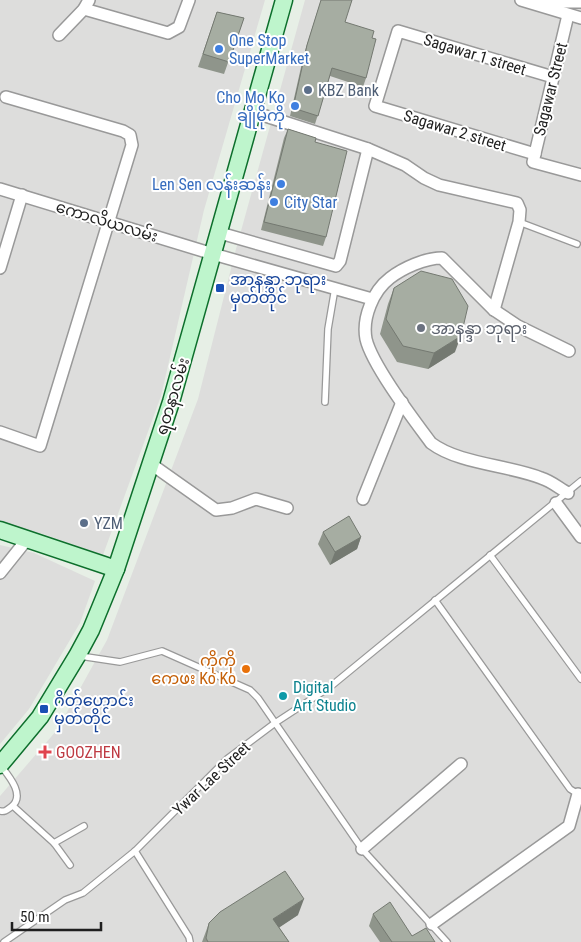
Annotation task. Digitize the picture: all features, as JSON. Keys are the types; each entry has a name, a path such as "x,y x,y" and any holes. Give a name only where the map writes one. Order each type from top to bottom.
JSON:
{"main road":[{"name":"ရတနာလမ်း","path":"0,765 40,717 77,656 91,630 116,570 171,402 284,0"},
{"path":"0,530 28,538 116,570"}],"street":[{"path":"59,35 86,4 168,33 179,27 189,0"},
{"path":"525,1 581,2"},
{"path":"525,1 581,18"},
{"name":"Sagawar Street","path":"534,158 568,15"},
{"name":"Sagawar 1 street","path":"375,106 398,31 553,77"},
{"path":"0,432 40,446 132,145 130,135 123,131 6,97"},
{"name":"Sagawar 2 street","path":"375,106 581,175"},
{"path":"253,112 368,149 405,165 424,178 439,185 517,203 520,210 519,222 494,310"},
{"path":"220,233 336,266 340,261 368,149"},
{"name":"ကောလိယလမ်း","path":"0,189 213,254 372,299"},
{"path":"0,268 22,195"},
{"path":"568,493 542,478 460,456 438,448 431,443 369,350 365,329 372,299 383,284 395,274 429,260 442,258 494,310 518,326 569,351"},
{"path":"362,499 402,402"},
{"path":"151,464 216,510 232,508 256,499 266,500 287,508"},
{"path":"556,503 581,537"},
{"path":"0,573 28,538"},
{"path":"362,849 461,764"},
{"path":"432,924 569,826 579,792"}],"lane":[{"path":"519,222 577,244"},
{"path":"325,402 328,329 335,288"},
{"name":"Ywar Lae Street","path":"4,942 65,900 83,893 135,851 227,759 275,723 330,687 581,481"},
{"path":"490,555 581,679"},
{"path":"435,600 570,789 579,792"},
{"path":"77,656 120,662 162,651 250,690 258,698 362,849 447,942"},
{"path":"0,765 14,784 17,796 13,806 4,812 0,811"},
{"path":"13,806 54,843 70,865"},
{"path":"54,843 84,826"},
{"path":"135,851 190,942"}],"shaded area":[{"path":"0,0 265,0 204,210 161,396 103,555 43,534 0,523"},
{"path":"305,0 581,0 581,942 0,942 0,796 57,730 107,640 198,399 236,249"},
{"path":"0,545 34,553 95,581 80,623 29,709 0,744"}],"building":[{"path":"321,0 352,0 345,22 374,31 372,38 376,39 366,78 332,68 318,116 293,108 307,45"},
{"name":"One Stop SuperMarket","path":"217,12 244,18 229,62 203,54"},
{"path":"288,129 316,138 315,142 347,151 326,237 264,222"},
{"name":"အာနန္ဒာ ဘုရား","path":"421,271 452,279 468,306 461,336 434,353 403,346 386,319 394,288"},
{"path":"349,516 361,537 335,552 323,532"},
{"path":"285,871 304,899 273,919 289,942 208,942 206,938 209,923 220,912"},
{"path":"390,902 412,936 426,928 435,942 392,942 373,914"}],"place":[{"name":"One Stop SuperMarket","path":"219,49"},
{"name":"KBZ Bank","path":"308,90"},
{"name":"Cho Mo Ko ချိုမိုကို","path":"295,106"},
{"name":"Len Sen လန်းဆန်း","path":"281,184"},
{"name":"City Star","path":"274,202"},
{"name":"အာနန္ဒာ ဘုရား မှတ်တိုင်","path":"220,288"},
{"name":"အာနန္ဒာ ဘုရား","path":"421,328"},
{"name":"YZM","path":"84,523"},
{"name":"ကိုကို ကေဖး Ko Ko","path":"246,669"},
{"name":"Digital Art Studio","path":"283,696"},
{"name":"ဂိတ်ဟောင်း မှတ်တိုင်","path":"44,709"},
{"name":"GOOZHEN","path":"45,752"}]}
